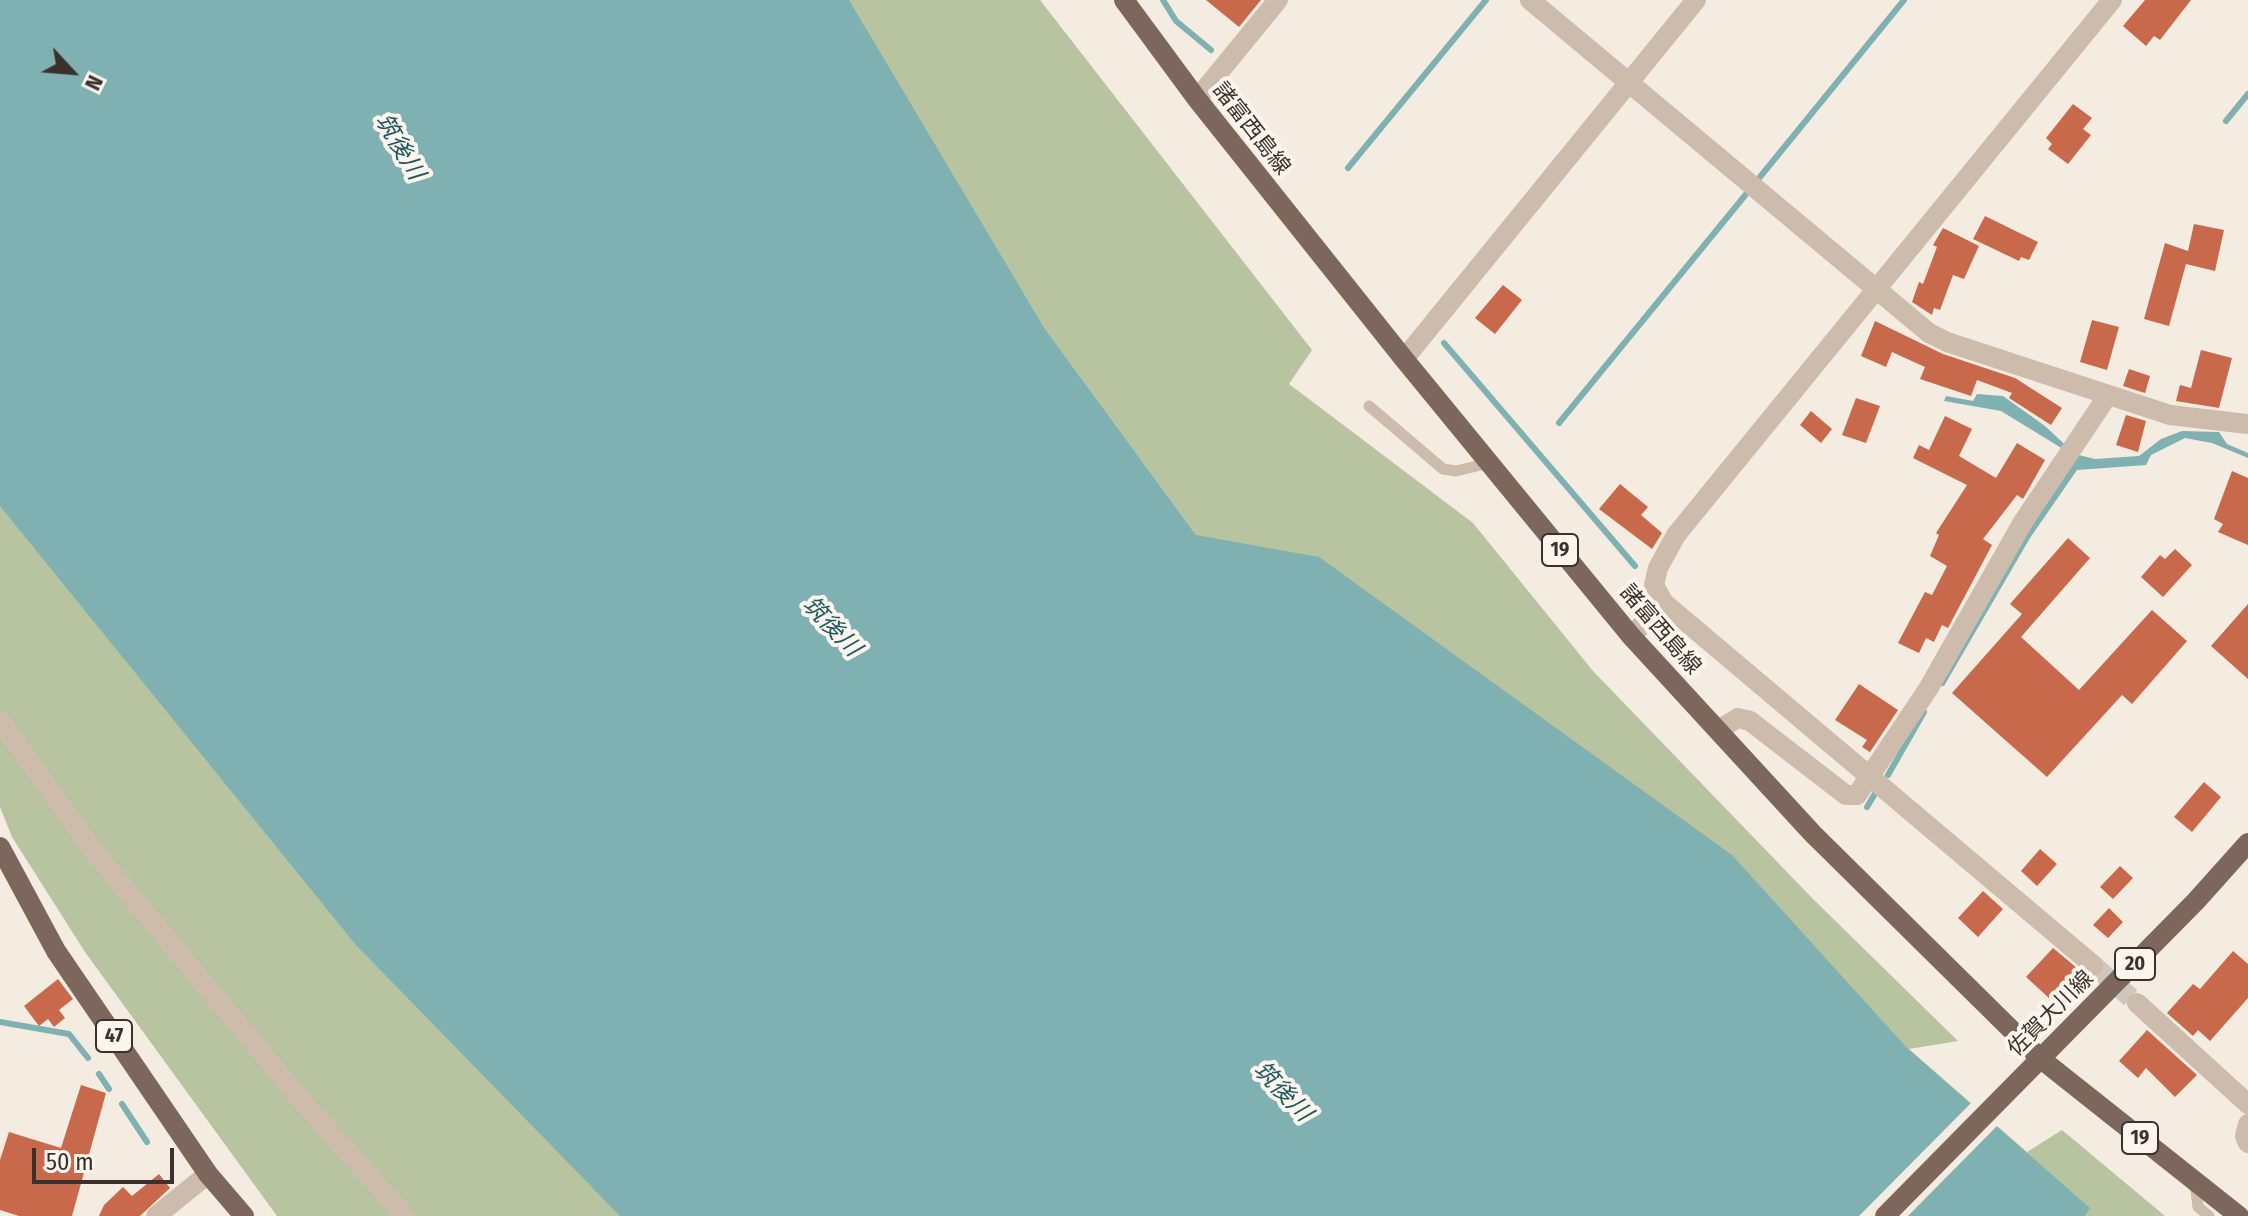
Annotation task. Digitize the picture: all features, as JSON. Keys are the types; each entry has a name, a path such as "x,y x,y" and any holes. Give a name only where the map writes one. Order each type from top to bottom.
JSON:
{"main road":[{"name":"諸富西島線","path":"1124,0 1197,99 1404,359 1631,636 1813,834 2041,1059 2239,1216"},
{"name":"佐賀大川線","path":"1885,1216 2019,1082 2248,843"},
{"name":"47","path":"0,849 56,951 208,1174 244,1216"}],"street":[{"path":"1197,99 1278,0"},
{"path":"1530,0 1929,333 1947,342 2170,415 2248,424"},
{"path":"1404,359 1696,0"},
{"path":"2093,965 1664,603 1654,585 1658,568 1676,535 2112,0"},
{"path":"1718,730 1738,718 1750,721 1846,795 1857,795 1873,777 1928,689 2023,522 2072,454 2108,395"},
{"path":"1631,636 1664,603"},
{"path":"0,721 96,854 302,1101 405,1216"},
{"path":"2137,1003 2248,1104"},
{"path":"2248,1124 2245,1136 2248,1143"},
{"path":"156,1216 208,1174"}],"lane":[{"path":"1369,406 1443,469 1456,471 1489,463"},
{"path":"2195,1181 2198,1207 2209,1216"}],"green space":[{"path":"775,0 1040,0 1312,350 1289,384 1473,523 1593,671 1813,899 1958,1041 1909,1049 2027,1152 2062,1130 2165,1216 2053,1216 1196,535 1043,326"},
{"path":"0,431 705,1216 409,1216 98,851 0,711"},
{"path":"0,728 399,1216 277,1216 85,952 12,837 0,807"}],"water":[{"name":"筑後川","path":"0,0 849,0 1043,326 1196,535 1319,557 1732,855 1907,1048 2090,1208 2085,1216 620,1216 356,945 0,506"},
{"path":"1977,394 2003,396 2045,426 2075,454 2095,459 2139,456 2161,439 2182,431 2219,432 2227,444 2248,453 2248,458 2212,443 2185,438 2151,455 2146,465 2077,470 2030,538 1944,686 1940,686 2063,449 2001,411 1944,401 1946,396 1973,401"}],"pier":[{"path":"1974,1100 2000,1123 1908,1216 1859,1216"}],"building":[{"path":"1206,0 1261,0 1239,27"},
{"path":"2145,0 2191,0 2160,40 2154,36 2146,46 2123,26"},
{"path":"2073,104 2092,118 2083,129 2091,135 2068,164 2048,149 2052,144 2046,138"},
{"path":"1985,216 2038,242 2029,260 2021,257 2019,261 1973,239"},
{"path":"2194,224 2224,230 2215,271 2186,264 2169,326 2144,319 2165,243 2188,251"},
{"path":"1943,228 1979,246 1964,279 1953,275 1940,310 1934,308 1932,315 1912,302 1919,282 1923,284 1937,247 1933,245"},
{"path":"1503,285 1522,300 1495,334 1475,318"},
{"path":"2092,320 2119,327 2107,370 2080,362"},
{"path":"1875,321 1943,354 2015,378 2062,408 2051,425 2009,398 2012,393 1977,380 1971,396 1920,379 1925,367 1892,352 1886,367 1861,356"},
{"path":"2201,350 2232,358 2219,408 2176,401 2180,385 2191,388"},
{"path":"2129,369 2150,376 2145,393 2123,386"},
{"path":"1856,398 1880,406 1866,443 1842,435"},
{"path":"1811,411 1832,429 1821,443 1800,425"},
{"path":"2126,415 2146,421 2138,452 2116,445"},
{"path":"1945,416 1972,429 1959,456 1996,478 2017,443 2045,460 2023,499 2017,495 1983,539 1992,545 1948,628 1942,625 1934,642 1926,638 1919,653 1898,643 1925,592 1932,595 1947,566 1930,556 1939,535 1936,533 1967,485 1913,458 1919,445 1929,450"},
{"path":"2232,471 2248,478 2248,545 2218,532 2223,524 2214,519"},
{"path":"1620,484 1648,507 1641,515 1662,533 1652,549 1599,509"},
{"path":"2068,538 2090,558 2021,637 2079,690 2152,610 2187,641 2132,704 2122,695 2047,777 1952,693 2022,614 2010,604"},
{"path":"2175,549 2192,565 2163,597 2141,577 2160,555 2165,559"},
{"path":"2248,604 2248,679 2211,646"},
{"path":"1859,684 1898,710 1870,752 1862,747 1867,740 1835,720"},
{"path":"2204,782 2221,797 2192,832 2174,817"},
{"path":"2040,849 2057,864 2037,886 2021,871"},
{"path":"2120,866 2133,878 2113,899 2100,887"},
{"path":"1983,891 2003,909 1978,937 1958,918"},
{"path":"2109,908 2123,922 2108,938 2093,925"},
{"path":"2053,948 2077,968 2049,998 2026,977"},
{"path":"2233,951 2248,964 2248,998 2210,1041 2198,1030 2193,1036 2167,1013 2193,984 2200,989"},
{"path":"58,979 73,999 59,1010 65,1018 54,1027 48,1019 39,1026 24,1006"},
{"path":"2147,1030 2197,1075 2175,1097 2146,1068 2138,1078 2119,1061"},
{"path":"81,1085 106,1093 72,1216 19,1216 0,1210 0,1160 9,1132 61,1148"},
{"path":"159,1174 170,1188 140,1216 99,1216 104,1205 123,1187 132,1196"}],"waterway":[{"path":"1163,0 1176,21 1211,50"},
{"path":"1348,168 1486,0"},
{"path":"1760,177 1904,0"},
{"path":"2226,121 2248,94"},
{"path":"1559,423 1747,193"},
{"path":"1444,343 1635,566"},
{"path":"1888,775 1924,712"},
{"path":"1867,807 1876,792"},
{"path":"0,1022 69,1034 88,1058"},
{"path":"99,1074 109,1089"},
{"path":"122,1104 147,1142"}],"tunnel":[{"path":"2093,965 2137,1003"}]}
